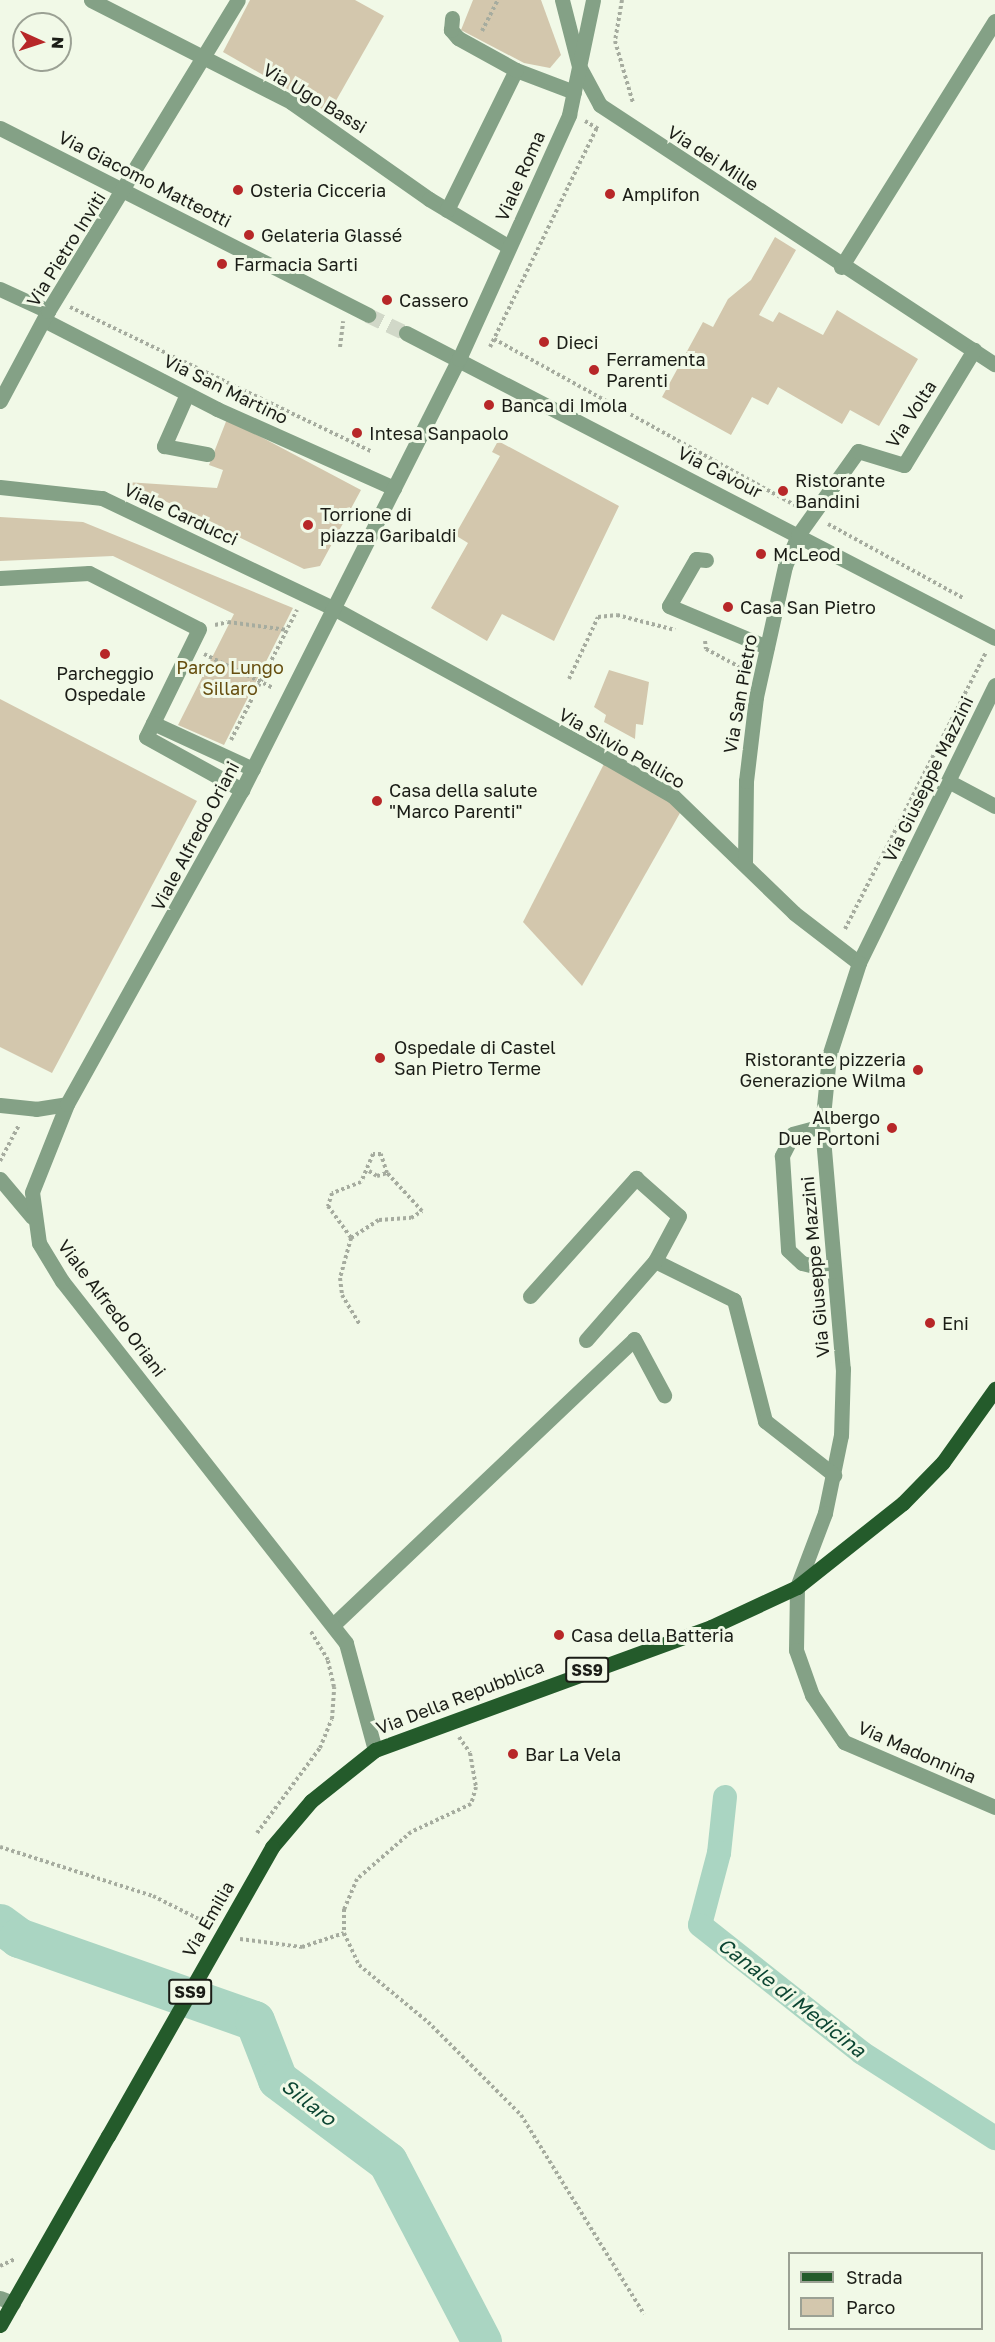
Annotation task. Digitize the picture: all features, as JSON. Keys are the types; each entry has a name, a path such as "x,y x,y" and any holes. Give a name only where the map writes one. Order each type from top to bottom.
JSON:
{"main road":[{"name":"Via Della Repubblica","path":"272,1847 311,1801 375,1750 447,1719 711,1627 797,1587 903,1503 943,1462 995,1389"},
{"name":"Via Emilia","path":"6,2300 108,2136 272,1847"},
{"name":"SS9","path":"0,2325 6,2300"}],"street":[{"name":"Via Ugo Bassi","path":"91,0 291,102 447,210 509,247"},
{"name":"Via Pietro Inviti","path":"0,401 49,310 125,192 238,0"},
{"path":"562,0 579,66"},
{"name":"Viale Roma","path":"394,488 459,359 568,115 593,0"},
{"path":"452,18 451,30 458,38 516,70 573,92"},
{"path":"841,267 995,21"},
{"name":"Via dei Mille","path":"579,66 600,105 623,122 841,267 995,364"},
{"path":"447,210 516,70"},
{"name":"Via Giacomo Matteotti","path":"0,128 368,315"},
{"name":"Via San Martino","path":"0,289 49,310 187,393 394,488"},
{"path":"406,333 459,359"},
{"name":"Via Volta","path":"798,535 858,451 904,465 974,350"},
{"name":"Via Cavour","path":"459,359 994,637"},
{"path":"187,393 164,446 207,454"},
{"name":"Viale Carducci","path":"0,487 102,498 335,609"},
{"name":"Viale Alfredo Oriani","path":"375,1750 358,1672 333,1624 62,1281 39,1243 32,1217 39,1166 67,1104 254,769 394,488"},
{"name":"Via San Pietro","path":"745,863 746,781 767,647 785,566 798,535"},
{"path":"706,560 696,559 669,606 767,647"},
{"path":"0,578 89,573 199,629 146,737 242,790"},
{"name":"Via Silvio Pellico","path":"335,609 673,796 836,946 859,963"},
{"name":"Via Giuseppe Mazzini","path":"797,1587 834,1475 843,1369 822,1126 829,1056 859,963 950,782 995,685"},
{"path":"153,723 254,769"},
{"path":"950,782 995,806"},
{"path":"0,1105 24,1109 67,1104"},
{"path":"822,1126 793,1134 782,1156 788,1250 802,1263 834,1271"},
{"path":"530,1296 636,1178 679,1216 654,1261 586,1340"},
{"path":"0,1179 32,1217"},
{"path":"654,1261 734,1300 765,1421 834,1475"},
{"path":"333,1624 634,1339 664,1395"},
{"name":"Via Madonnina","path":"797,1587 796,1650 812,1695 844,1742 995,1807"}],"path":[{"path":"622,0 615,41 633,103 623,122"},
{"path":"490,347 597,128"},
{"path":"49,310 372,452"},
{"path":"494,339 975,604"},
{"path":"223,756 301,601"},
{"path":"569,679 598,617 617,615 683,633"},
{"path":"199,629 228,622 287,630"},
{"path":"694,636 705,639"},
{"path":"836,946 994,637"},
{"path":"190,648 290,698"},
{"path":"0,1161 12,1146 24,1109"},
{"path":"351,1238 328,1206 332,1193 361,1182 369,1171 373,1154 381,1154 387,1173 422,1211 411,1218 379,1220 351,1238 340,1278 342,1296 360,1325"},
{"path":"369,1171 377,1176 387,1173"},
{"path":"253,1839 320,1748 332,1719 334,1687 328,1660 306,1623"},
{"path":"447,1719 470,1752 476,1787 471,1804 411,1832 357,1879 344,1910 345,1932 359,1965 428,2022 521,2115 644,2314"},
{"path":"0,1847 153,1896 221,1929"},
{"path":"230,1934 302,1947 345,1932"}],"green space":[{"path":"250,0 355,0 384,16 329,113 223,52"},
{"path":"473,0 541,0 561,55 550,68 524,63 461,30"},
{"path":"775,237 796,250 759,315 773,322 779,312 823,335 837,310 918,359 879,426 850,410 842,424 778,387 768,405 752,397 731,435 662,397 703,322 713,327 728,299 751,280"},
{"path":"227,419 361,490 320,566 304,569 126,482 217,488 223,470 209,465"},
{"path":"498,441 619,506 554,641 502,614 487,641 431,608 468,543 455,535 500,456 492,452"},
{"name":"Parco Lungo Sillaro","path":"0,517 83,522 293,608 224,745 178,725 234,614 113,556 0,561"},
{"path":"609,670 649,682 643,725 636,724 635,739 604,722 606,715 594,707"},
{"path":"0,699 197,801 52,1073 0,1047"},
{"path":"607,758 684,806 582,986 523,922"}],"waterway":[{"name":"Canale di Medicina","path":"725,1797 719,1853 700,1925 862,2053 995,2138"},
{"name":"Sillaro","path":"0,1924 19,1938 255,2021 278,2080 388,2162 482,2342"}],"tunnel":[{"path":"368,315 406,333"}],"place":[{"name":"Osteria Cicceria","path":"238,190"},
{"name":"Amplifon","path":"610,194"},
{"name":"Gelateria Glassé","path":"249,235"},
{"name":"Farmacia Sarti","path":"222,264"},
{"name":"Cassero","path":"387,300"},
{"name":"Dieci","path":"544,342"},
{"name":"Ferramenta Parenti","path":"594,370"},
{"name":"Banca di Imola","path":"489,405"},
{"name":"Intesa Sanpaolo","path":"357,433"},
{"name":"Ristorante Bandini","path":"783,491"},
{"name":"Torrione di piazza Garibaldi","path":"308,525"},
{"name":"McLeod","path":"761,554"},
{"name":"Casa San Pietro","path":"728,607"},
{"name":"Parcheggio Ospedale","path":"105,654"},
{"name":"Casa della salute \"Marco Parenti\"","path":"377,801"},
{"name":"Ospedale di Castel San Pietro Terme","path":"380,1058"},
{"name":"Ristorante pizzeria Generazione Wilma","path":"918,1070"},
{"name":"Albergo Due Portoni","path":"892,1128"},
{"name":"Eni","path":"930,1323"},
{"name":"Casa della Batteria","path":"559,1635"},
{"name":"Bar La Vela","path":"513,1754"}]}
